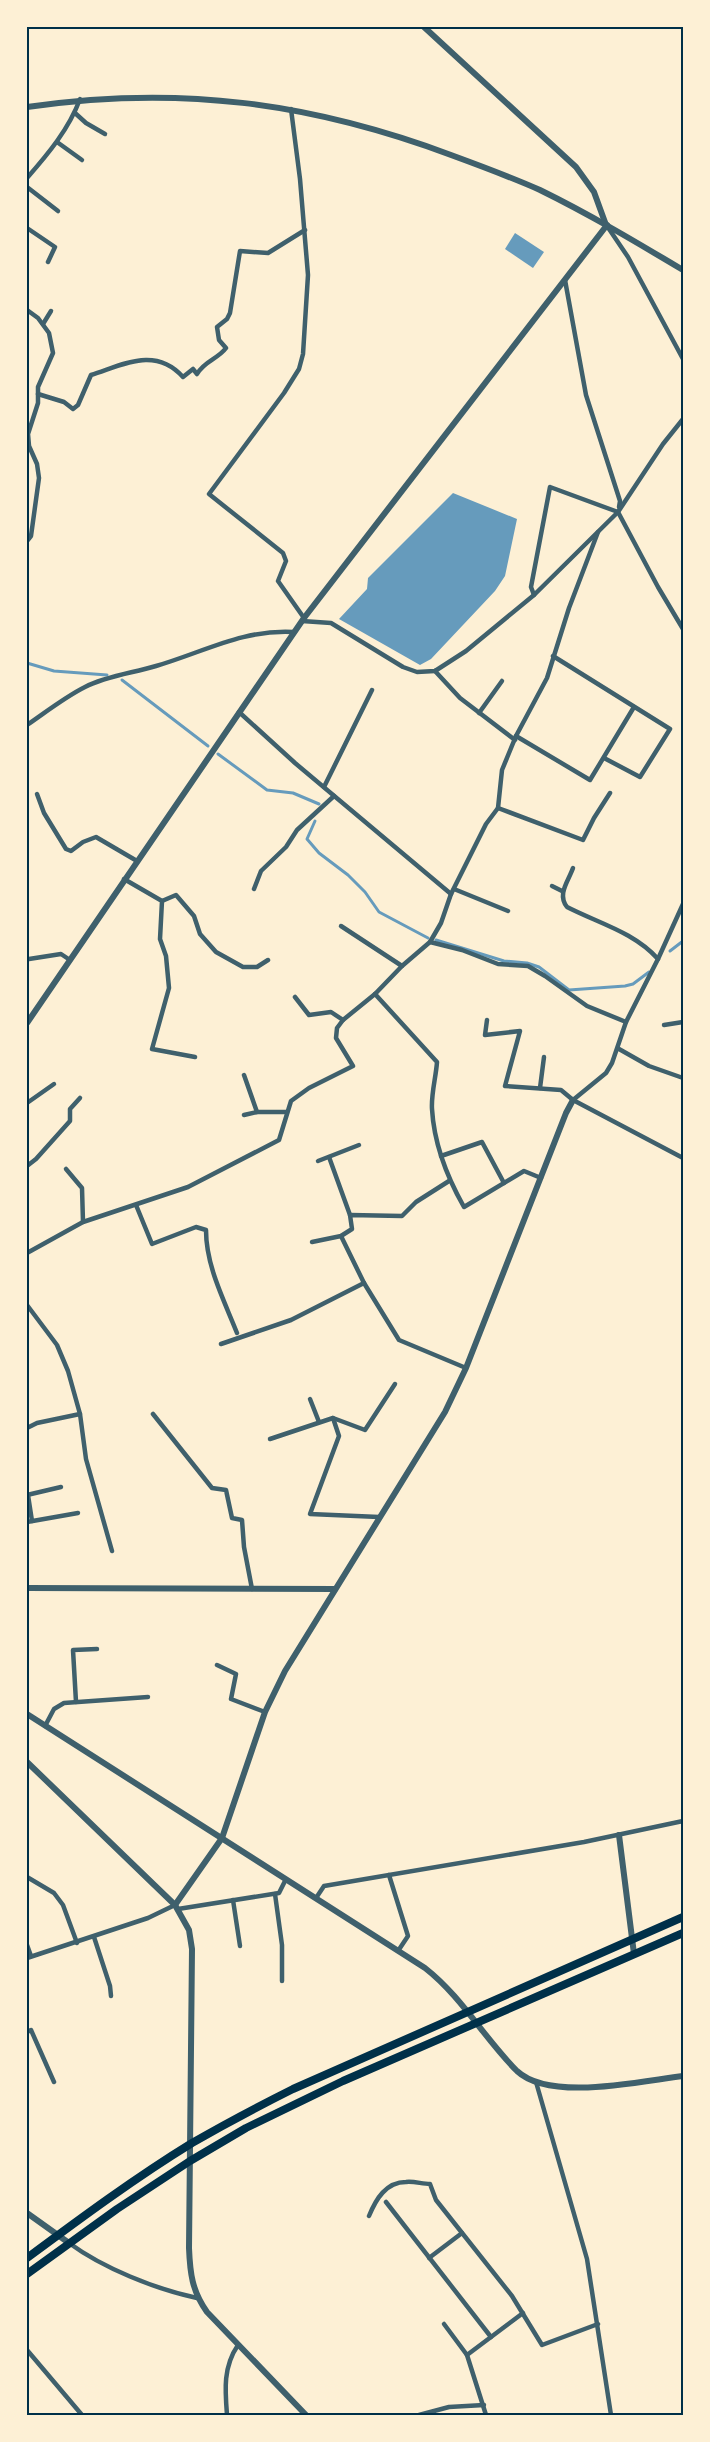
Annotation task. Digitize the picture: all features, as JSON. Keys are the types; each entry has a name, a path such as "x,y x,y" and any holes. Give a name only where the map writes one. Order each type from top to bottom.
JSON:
{"highway":[{"path":"27,2258 191,2144 293,2089 683,1917"},
{"path":"27,2274 190,2161 282,2110 683,1933"}],"street":[{"path":"424,27 576,167 594,192 607,225 628,257 683,359"},
{"path":"27,107 80,99 170,97 291,108 369,127 424,145 539,190 607,225 683,270"},
{"path":"27,178 57,142 75,113 80,99"},
{"path":"291,108 308,275 303,354 298,369 269,416 209,494 283,553 286,561 278,581 303,619 331,623 403,667 417,672 435,671 466,651 534,595 618,512 663,444 683,419"},
{"path":"75,113 86,123 105,134"},
{"path":"57,142 82,160"},
{"path":"27,187 58,211"},
{"path":"27,1023 303,619 607,225"},
{"path":"27,228 55,247 48,262"},
{"path":"38,394 64,402 73,409 78,405 91,375 146,358 157,360 183,377 193,369 197,374 206,362 220,355 226,348 219,340 218,327 230,313 240,250 268,253 305,230"},
{"path":"565,279 586,395 620,501 618,512 662,595 683,629"},
{"path":"27,310 43,324 49,333 53,353 38,387 38,404 28,434 39,478 31,536 27,541"},
{"path":"43,324 51,311"},
{"path":"534,595 531,587 549,487 618,512"},
{"path":"27,1253 82,1222 188,1186 279,1140 291,1101 309,1088 353,1066 336,1038 338,1028 343,1020 375,994 430,942 441,923 452,892 486,824 498,808 502,770 547,678 598,532"},
{"path":"27,725 83,687 101,679 123,676 235,638 271,631 294,632"},
{"path":"553,656 670,729 640,777 604,758"},
{"path":"435,671 460,698 479,713 516,738 590,780 634,707"},
{"path":"479,713 502,681"},
{"path":"324,787 372,690"},
{"path":"239,712 334,796 452,892 508,911"},
{"path":"498,808 583,840 610,793"},
{"path":"37,794 44,813 66,849 71,851 83,842 96,837 136,861"},
{"path":"254,889 261,871 286,847 297,830 334,796"},
{"path":"573,868 562,891 567,907 625,934 651,951 658,959"},
{"path":"124,879 162,901"},
{"path":"552,886 562,891"},
{"path":"162,901 176,895 194,916 200,934 216,952 243,967 257,967 268,960"},
{"path":"162,901 160,939 166,956 169,988 152,1049 195,1057"},
{"path":"177,1907 222,1838 266,1712 285,1671 445,1412 466,1368 566,1113 573,1100 606,1073 619,1049 626,1022 683,903"},
{"path":"341,926 402,966"},
{"path":"430,942 462,950 498,964 528,966 546,976 587,1006 626,1022"},
{"path":"29,959 61,954 70,960"},
{"path":"375,994 437,1062 432,1108 441,1156 449,1181 464,1207 524,1171 541,1178"},
{"path":"295,997 309,1015 331,1012 343,1020"},
{"path":"487,1020 485,1035 520,1031 505,1086 561,1090 573,1100 683,1158"},
{"path":"663,1025 683,1022"},
{"path":"619,1049 649,1066 683,1078"},
{"path":"540,1088 544,1057"},
{"path":"244,1075 257,1112"},
{"path":"27,1103 54,1084"},
{"path":"27,1166 70,1121 70,1109 80,1098"},
{"path":"244,1115 257,1112 287,1112"},
{"path":"441,1156 482,1142 504,1183"},
{"path":"318,1161 359,1145"},
{"path":"312,1242 341,1236 352,1229 350,1215 329,1157"},
{"path":"66,1169 82,1188 82,1222"},
{"path":"350,1215 402,1216 416,1202 449,1181"},
{"path":"136,1205 152,1244 195,1227 206,1230 206,1244 212,1268 237,1333"},
{"path":"341,1236 364,1282 399,1340 466,1368"},
{"path":"221,1344 291,1320 364,1282"},
{"path":"27,1305 57,1345 68,1371 80,1414 86,1459 112,1551"},
{"path":"270,1439 333,1418 365,1430 395,1384"},
{"path":"310,1399 318,1422"},
{"path":"27,1428 37,1423 80,1414"},
{"path":"153,1414 212,1488 226,1490 232,1518 242,1520 252,1588"},
{"path":"333,1418 339,1436 310,1514 379,1517"},
{"path":"61,1487 27,1495 30,1521 78,1513"},
{"path":"27,1588 335,1589"},
{"path":"76,1702 73,1650 97,1649"},
{"path":"217,1665 236,1674 231,1699 266,1712"},
{"path":"45,1726 54,1709 64,1703 148,1697"},
{"path":"27,1714 398,1951 441,1982 519,2072 536,2082 560,2088 583,2088 683,2076"},
{"path":"27,1762 177,1907 189,1930 192,1949 191,2283 197,2298 207,2312 306,2415"},
{"path":"316,1898 324,1886 619,1835 683,1821"},
{"path":"619,1835 634,1954"},
{"path":"389,1875 408,1936 398,1951"},
{"path":"27,1877 54,1893 63,1905 77,1943"},
{"path":"27,1945 29,1957 77,1943 177,1907 279,1893 286,1879"},
{"path":"275,1893 282,1945 282,1981"},
{"path":"233,1900 240,1946"},
{"path":"93,1937 110,1986 111,1996"},
{"path":"27,2032 31,2030 54,2082"},
{"path":"536,2082 587,2259 611,2415"},
{"path":"369,2216 383,2191 394,2185 407,2181 430,2184 436,2200 512,2296 542,2345 598,2324"},
{"path":"386,2202 491,2337"},
{"path":"27,2213 92,2260 177,2294 197,2298"},
{"path":"429,2258 462,2233"},
{"path":"467,2355 523,2313"},
{"path":"444,2324 467,2355 486,2415"},
{"path":"227,2415 227,2370 229,2358 238,2345"},
{"path":"27,2350 82,2415"},
{"path":"419,2415 449,2407 483,2405"}],"water":[{"path":"515,233 544,252 533,268 505,249"},
{"path":"453,493 517,519 505,576 495,591 431,659 420,665 339,619 367,589 368,578"}],"waterway":[{"path":"27,663 54,671 107,675"},
{"path":"122,680 208,746"},
{"path":"218,754 267,790 293,793 319,804"},
{"path":"315,821 307,839 319,853 348,875 365,892 379,912 428,938"},
{"path":"436,940 504,961 527,963 539,967 569,990 625,986 633,984 649,972"},
{"path":"670,951 683,941"}]}
